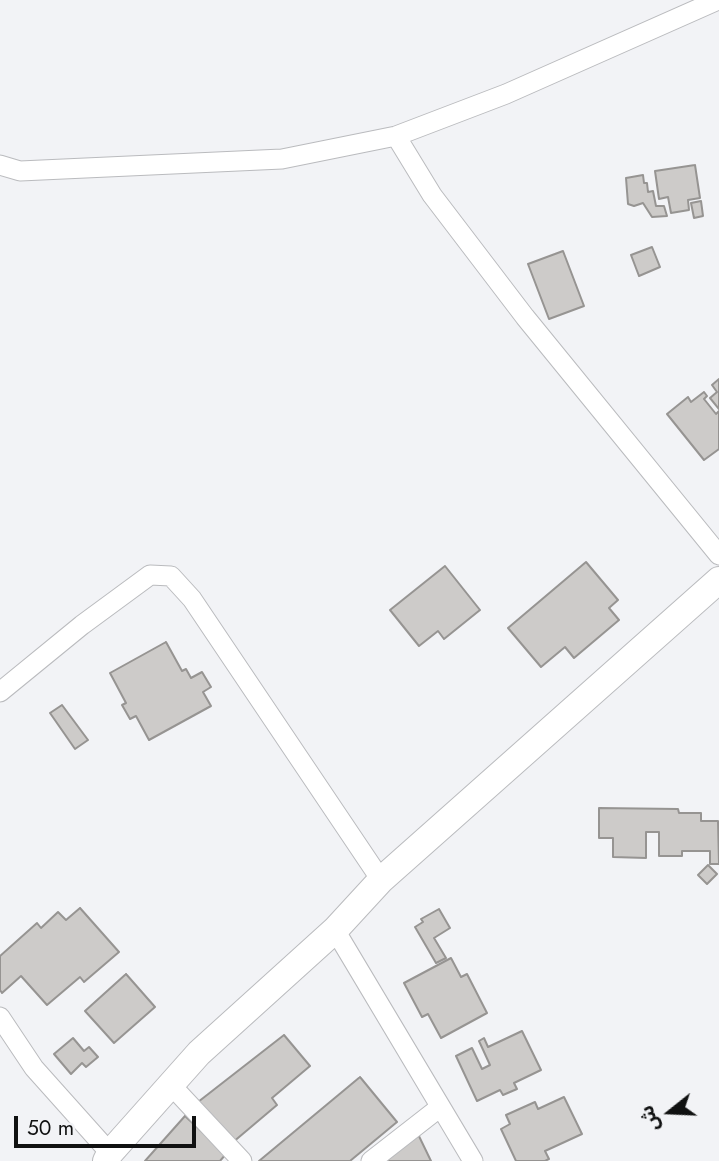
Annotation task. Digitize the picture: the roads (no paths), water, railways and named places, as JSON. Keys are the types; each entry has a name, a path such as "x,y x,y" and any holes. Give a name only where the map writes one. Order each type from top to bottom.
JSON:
{"street":[{"path":"0,165 20,171 282,159 396,136 506,94 718,0"},
{"path":"396,136 432,195 525,317 719,555"},
{"path":"0,692 82,625 150,575 171,576 191,599 381,880"},
{"path":"0,1017 34,1068 108,1157 199,1053 335,930 381,880 719,580"},
{"path":"335,930 473,1161"},
{"path":"170,1084 242,1161"},
{"path":"371,1161 439,1108"}]}
